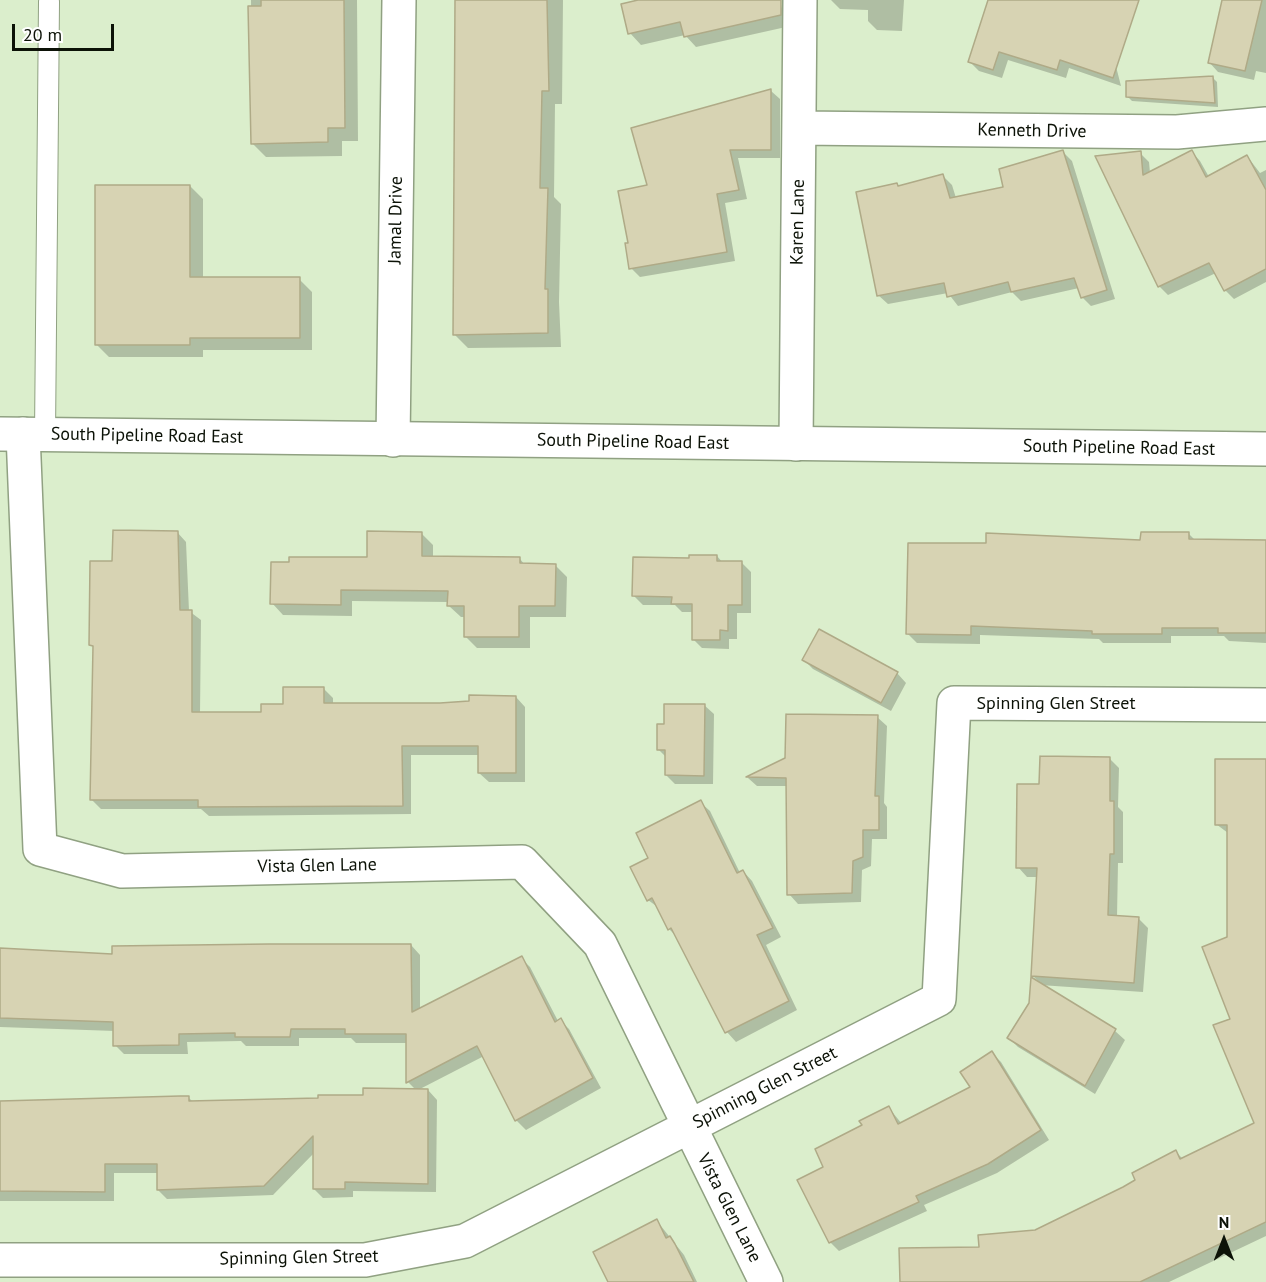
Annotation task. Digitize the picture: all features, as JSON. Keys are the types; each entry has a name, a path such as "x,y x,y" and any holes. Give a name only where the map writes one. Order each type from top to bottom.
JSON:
{"street":[{"name":"Jamal Drive","path":"393,440 399,0"},
{"name":"Karen Lane","path":"796,444 800,0"},
{"name":"Kenneth Drive","path":"798,128 1177,132 1266,124"},
{"name":"South Pipeline Road East","path":"22,434 1266,449"},
{"name":"Vista Glen Lane","path":"22,434 40,849 122,871 522,862 600,944 766,1282"},
{"name":"Spinning Glen Street","path":"0,1260 365,1260 465,1241 939,999 954,703 1266,705"}],"lane":[{"path":"22,434 49,2"}],"building":[{"path":"261,0 344,0 345,128 328,128 328,142 251,144 248,6 261,6"},
{"path":"455,0 547,0 549,91 542,91 540,188 548,188 545,289 548,289 548,333 453,335"},
{"path":"638,0 781,0 781,15 684,37 680,22 628,34 621,4"},
{"path":"988,0 1139,0 1113,78 1060,60 1057,70 999,52 993,70 968,62"},
{"path":"1222,0 1262,0 1245,71 1208,63"},
{"path":"1213,76 1215,103 1126,97 1126,81"},
{"path":"771,89 771,150 730,150 739,190 717,194 727,252 629,269 625,243 628,243 618,191 647,185 631,128"},
{"path":"1063,150 1107,290 1081,298 1074,278 1011,292 1008,282 947,297 944,283 877,296 856,192 897,183 898,186 943,174 950,198 1003,187 999,169"},
{"path":"1192,150 1206,177 1247,155 1266,190 1266,269 1224,291 1209,263 1158,287 1095,156 1141,151 1143,175"},
{"path":"95,185 190,185 190,277 300,277 300,338 190,338 190,345 95,345"},
{"path":"113,530 178,531 180,610 192,610 192,712 261,712 261,704 283,704 283,687 324,687 324,703 440,703 469,701 469,695 516,696 516,773 478,773 478,746 402,746 403,806 198,807 198,800 90,800 93,646 89,645 90,561 112,561"},
{"path":"367,531 422,532 422,556 520,557 520,563 556,564 555,606 519,606 519,637 464,637 464,606 447,606 448,591 341,590 341,605 270,604 271,562 289,562 289,557 367,557"},
{"path":"1141,532 1189,532 1189,539 1266,540 1266,633 1218,633 1218,628 1162,628 1162,634 1092,634 1092,631 971,626 971,635 906,634 908,543 986,543 986,533 1140,540"},
{"path":"689,555 717,555 717,561 742,561 742,605 728,605 728,631 720,630 720,640 692,640 692,604 671,604 672,597 632,596 633,557 689,558"},
{"path":"819,629 898,672 881,703 802,660"},
{"path":"664,704 705,704 704,776 665,775 665,750 657,750 657,724 664,724"},
{"path":"786,714 878,715 875,796 879,796 879,830 863,830 863,857 853,861 852,893 787,895 786,778 746,777 785,758"},
{"path":"1040,756 1110,757 1110,801 1114,801 1114,854 1110,854 1108,915 1139,917 1134,983 1031,976 1037,868 1016,868 1017,784 1039,784"},
{"path":"1215,759 1266,759 1266,1222 1140,1282 900,1282 899,1248 979,1247 978,1235 1035,1230 1123,1187 1135,1180 1132,1173 1176,1150 1180,1159 1254,1123 1213,1025 1230,1019 1202,947 1227,937 1227,825 1215,825"},
{"path":"701,800 737,873 743,870 773,928 757,935 789,1001 725,1033 671,928 668,930 652,898 647,901 630,867 648,858 636,833"},
{"path":"411,944 412,1012 522,956 555,1022 561,1018 593,1078 515,1121 477,1046 406,1083 406,1034 345,1034 345,1029 291,1029 290,1037 235,1037 235,1033 179,1034 179,1045 113,1046 113,1022 0,1018 0,948 112,954 112,946"},
{"path":"1031,977 1116,1029 1085,1086 1007,1038 1029,1003"},
{"path":"992,1051 1041,1130 988,1164 916,1196 919,1202 829,1243 797,1180 823,1167 815,1149 862,1125 859,1121 889,1106 898,1124 970,1087 960,1072"},
{"path":"363,1088 428,1089 428,1184 345,1182 345,1189 313,1189 313,1136 264,1186 157,1190 157,1164 105,1164 105,1192 0,1191 0,1101 180,1096 189,1096 189,1101 318,1098 318,1095 363,1095"},
{"path":"657,1219 666,1238 670,1236 675,1244 694,1282 608,1282 593,1252"}]}
